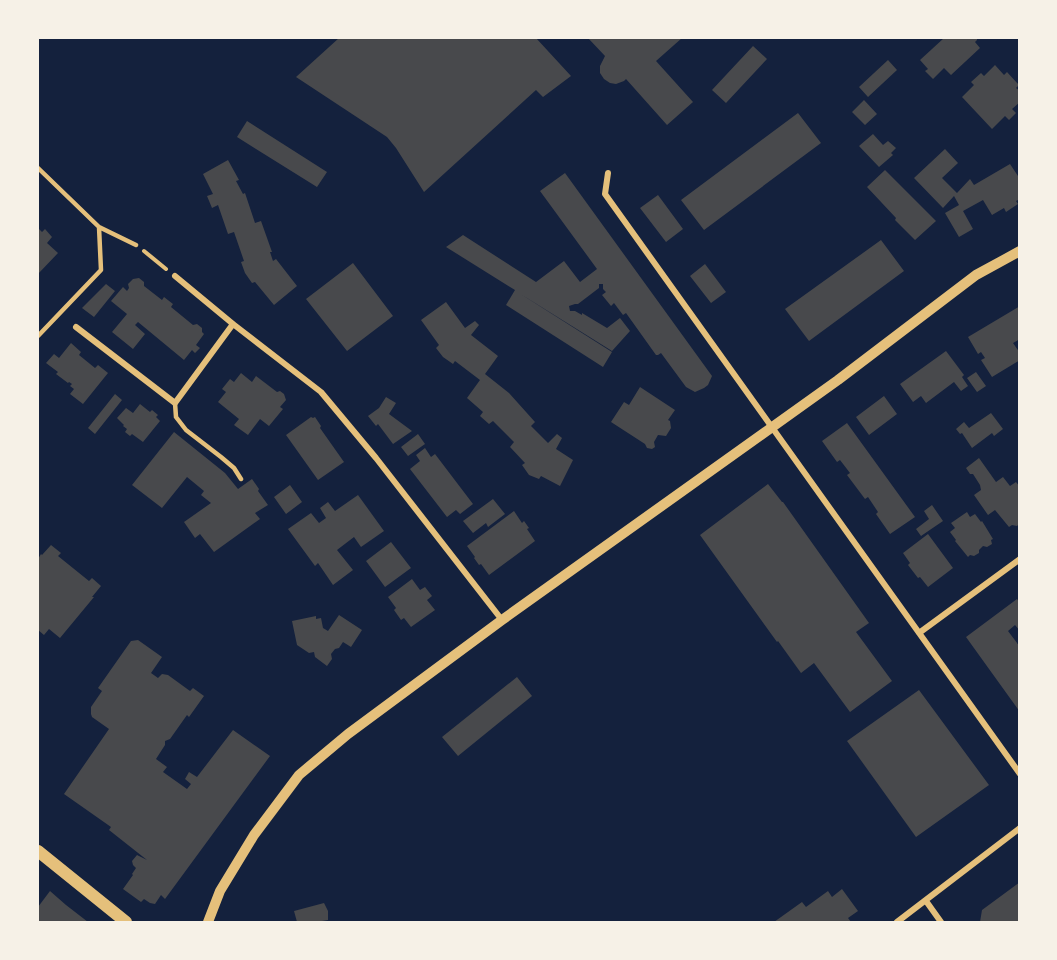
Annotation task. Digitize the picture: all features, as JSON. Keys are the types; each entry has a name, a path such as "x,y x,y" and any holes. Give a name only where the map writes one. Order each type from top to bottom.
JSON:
{"main road":[{"path":"38,851 126,922"}],"street":[{"path":"608,173 605,194 1020,774"},
{"path":"208,922 220,891 254,834 299,776 348,734 502,620 838,380 976,275 1020,251"},
{"path":"175,276 321,392 376,458 502,620"},
{"path":"76,327 176,403 233,324"},
{"path":"919,633 1020,559"},
{"path":"897,922 1020,828"},
{"path":"926,902 941,922"}],"lane":[{"path":"38,168 99,227 136,245"},
{"path":"38,336 101,270 99,227"},
{"path":"176,403 176,417 186,430 234,468 241,479"}],"path":[{"path":"136,245 175,276"}],"building":[{"path":"339,38 536,38 571,76 543,97 536,90 424,192 387,137 296,77"},
{"path":"588,38 682,38 656,61 693,102 667,125 626,79 616,84 604,79 600,73 600,66 605,56"},
{"path":"944,38 977,38 975,42 980,48 951,75 944,68 933,79 925,71 928,69 920,60"},
{"path":"753,46 767,59 726,103 712,90"},
{"path":"888,60 897,70 868,97 859,87"},
{"path":"995,65 1004,75 1007,72 1019,85 1016,88 1020,91 1020,102 1012,109 1016,113 1009,120 1005,116 992,129 962,97 974,85 971,82 981,73 984,76"},
{"path":"864,100 877,114 865,125 852,112"},
{"path":"798,113 821,143 704,230 681,200"},
{"path":"247,121 327,172 317,187 237,137"},
{"path":"873,134 883,145 888,141 896,148 891,153 893,155 879,167 859,146"},
{"path":"945,149 958,163 942,178 957,193 970,179 974,185 1010,164 1020,179 1020,199 1016,201 1018,204 1006,212 1004,208 992,215 983,200 963,211 973,229 959,237 945,213 959,205 954,196 943,208 914,178"},
{"path":"228,160 239,180 236,181 243,194 245,193 255,223 261,221 273,261 276,259 297,286 274,305 245,273 241,262 244,261 234,232 228,234 218,205 212,208 207,196 213,194 203,174"},
{"path":"885,170 936,221 915,240 867,187"},
{"path":"565,173 712,376 704,388 695,392 686,387 661,353 656,355 626,313 623,315 614,303 611,306 602,295 606,292 603,284 599,284 599,288 578,304 569,306 570,311 582,315 582,313 607,328 620,318 630,331 612,351 519,293 612,352 603,367 506,305 515,290 446,247 463,235 536,282 564,261 580,282 597,269 540,191"},
{"path":"658,195 683,229 666,242 640,208"},
{"path":"38,228 42,232 45,229 52,237 47,243 58,253 38,274"},
{"path":"881,240 904,271 809,341 785,309"},
{"path":"353,263 393,316 347,351 306,299"},
{"path":"705,264 726,292 711,303 690,276"},
{"path":"139,278 144,282 144,286 162,300 164,297 173,304 171,307 193,325 197,324 202,328 204,334 196,345 200,348 195,353 192,350 184,360 138,322 135,325 145,334 133,349 112,332 127,314 111,301 123,287 127,291 128,284 133,279"},
{"path":"106,284 115,291 94,317 82,308"},
{"path":"446,302 465,328 475,321 479,325 471,335 498,356 485,374 509,393 535,422 531,426 548,443 557,434 562,438 556,449 573,460 560,486 541,476 539,479 529,475 522,465 525,463 510,447 514,442 493,421 489,424 480,416 483,412 467,398 480,380 455,361 453,364 443,357 436,348 439,345 421,320"},
{"path":"1020,306 1020,339 1013,343 1020,353 1020,360 992,377 981,360 985,358 981,352 978,354 968,337"},
{"path":"71,343 81,352 79,355 95,368 98,365 108,373 83,404 70,394 74,389 70,386 72,384 56,374 58,372 46,363 54,354 59,358"},
{"path":"946,351 964,375 962,377 968,386 961,391 954,382 926,403 921,396 913,402 900,384"},
{"path":"976,372 986,386 977,392 967,378"},
{"path":"241,373 252,382 256,376 277,392 284,394 286,400 280,407 283,409 269,426 260,419 248,435 234,425 239,419 218,402 226,392 222,389 230,379 234,382"},
{"path":"640,387 675,410 668,420 671,428 666,436 658,435 654,442 655,447 652,449 647,448 645,444 611,422 624,402 629,405"},
{"path":"115,394 122,400 95,434 88,428"},
{"path":"884,396 897,414 869,435 856,417"},
{"path":"386,397 396,403 389,414 412,431 393,444 378,424 376,426 368,416 379,408"},
{"path":"140,404 158,415 156,417 160,421 143,442 125,432 127,429 117,418 126,408 133,413"},
{"path":"991,413 1003,429 994,436 992,433 972,448 962,433 960,434 956,429 964,422 969,428"},
{"path":"311,417 315,417 344,462 318,480 286,435"},
{"path":"847,423 915,517 890,534 876,514 878,512 868,497 865,499 847,475 850,473 840,460 837,462 822,441"},
{"path":"174,432 225,473 238,489 252,479 268,505 255,513 260,519 214,552 200,534 195,538 184,522 211,503 201,495 204,491 187,477 162,508 132,485"},
{"path":"418,434 425,444 408,456 401,447"},
{"path":"425,448 431,457 435,454 473,504 460,514 456,510 447,517 410,469 420,461 416,455"},
{"path":"979,458 996,482 1003,477 1010,486 1016,482 1020,487 1020,523 1017,526 1009,527 995,510 988,515 974,495 981,490 980,485 966,468"},
{"path":"768,484 869,623 856,632 892,681 850,712 814,663 801,673 700,535"},
{"path":"290,485 302,502 286,514 274,497"},
{"path":"358,495 384,531 361,547 354,537 337,550 353,570 333,585 318,563 315,566 288,529 311,513 319,523 326,518 320,508 328,502 335,511"},
{"path":"493,499 505,514 488,527 486,523 473,533 463,521"},
{"path":"932,505 943,521 921,536 916,529 929,519 924,511"},
{"path":"514,511 522,523 524,521 529,528 527,529 535,541 489,575 481,564 479,565 467,546"},
{"path":"967,512 970,517 975,514 982,521 993,539 992,544 987,547 983,546 979,553 968,557 950,532 955,528 951,523"},
{"path":"928,534 953,568 928,587 908,565 910,563 903,553"},
{"path":"391,542 411,568 385,587 366,561"},
{"path":"51,545 61,553 58,556 89,581 92,578 101,586 60,638 49,629 44,635 38,630 38,559"},
{"path":"412,579 420,590 425,587 432,596 427,600 435,610 411,627 404,618 401,620 388,597"},
{"path":"1017,599 1020,603 1020,631 1015,625 1008,631 1020,647 1020,712 966,637"},
{"path":"339,615 362,630 351,647 343,642 339,648 335,649 327,666 315,657 314,652 309,653 297,645 292,621 316,616 316,619 321,618 323,628 328,631"},
{"path":"138,640 162,657 151,673 158,678 162,674 168,675 190,691 193,688 204,696 170,739 165,741 156,759 167,767 163,772 187,789 191,784 185,779 189,772 197,777 233,730 270,756 165,899 161,895 155,904 144,899 141,902 123,889 136,868 132,861 137,855 147,860 109,830 111,827 64,794 109,729 91,714 91,707 102,691 98,688 131,641"},
{"path":"517,677 532,696 458,756 442,737"},
{"path":"919,690 989,785 916,837 847,741"},
{"path":"1020,882 1020,921 980,922 982,910"},
{"path":"842,889 858,911 848,918 851,922 774,922 802,902 806,907 828,891 832,897"},
{"path":"50,891 88,922 38,922 38,907"},
{"path":"324,903 328,911 328,920 297,922 294,911"}]}
